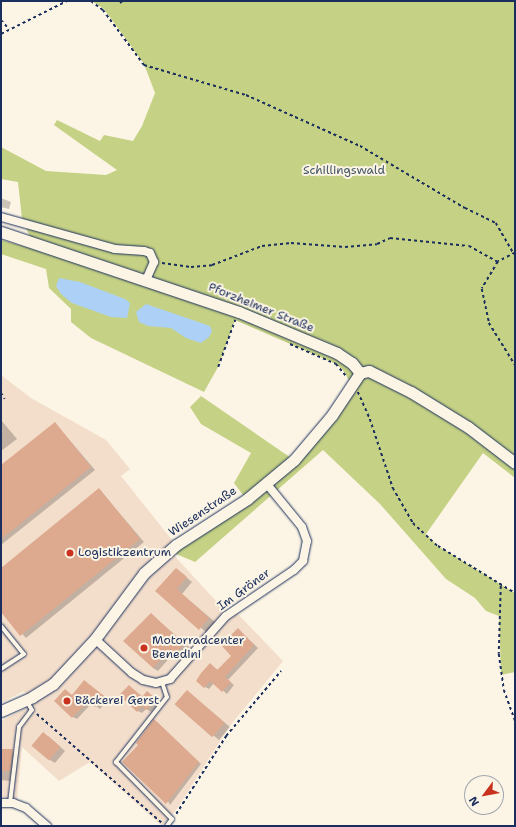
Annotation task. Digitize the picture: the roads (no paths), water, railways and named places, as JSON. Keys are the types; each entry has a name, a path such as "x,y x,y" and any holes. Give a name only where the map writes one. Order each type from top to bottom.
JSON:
{"street":[{"path":"1,217 116,249 144,250 150,253 154,262 146,280"},
{"name":"Pforzheimer Straße","path":"1,232 239,312 337,353 352,363 360,373"},
{"path":"360,373 370,371 411,392 468,427 515,463"},
{"name":"Wiesenstraße","path":"1,711 29,705 53,684 95,639 144,573 176,545 266,483 312,439 360,373"},
{"name":"Im Gröner","path":"162,681 170,679 226,616 303,561 307,541 302,527 266,483"},
{"path":"95,639 132,673 143,680 162,681"},
{"path":"1,803 10,803 26,808 47,826"}],"lane":[{"path":"1,626 24,654 1,669"},
{"path":"162,681 166,697 116,762 172,819 166,826"},
{"path":"10,803 19,727 29,705"}],"water":[{"path":"59,278 80,282 125,299 130,303 127,318 111,317 72,303 61,294 56,286"},
{"path":"146,304 210,326 212,331 209,337 201,343 186,338 171,328 148,326 139,322 136,312"}],"place":[{"name":"Logistikzentrum","path":"70,553"},
{"name":"Motorradcenter Benedini","path":"144,648"},
{"name":"Bäckerei Gerst","path":"67,701"}],"park label":[{"name":"Schillingswald","path":"344,171"}]}
